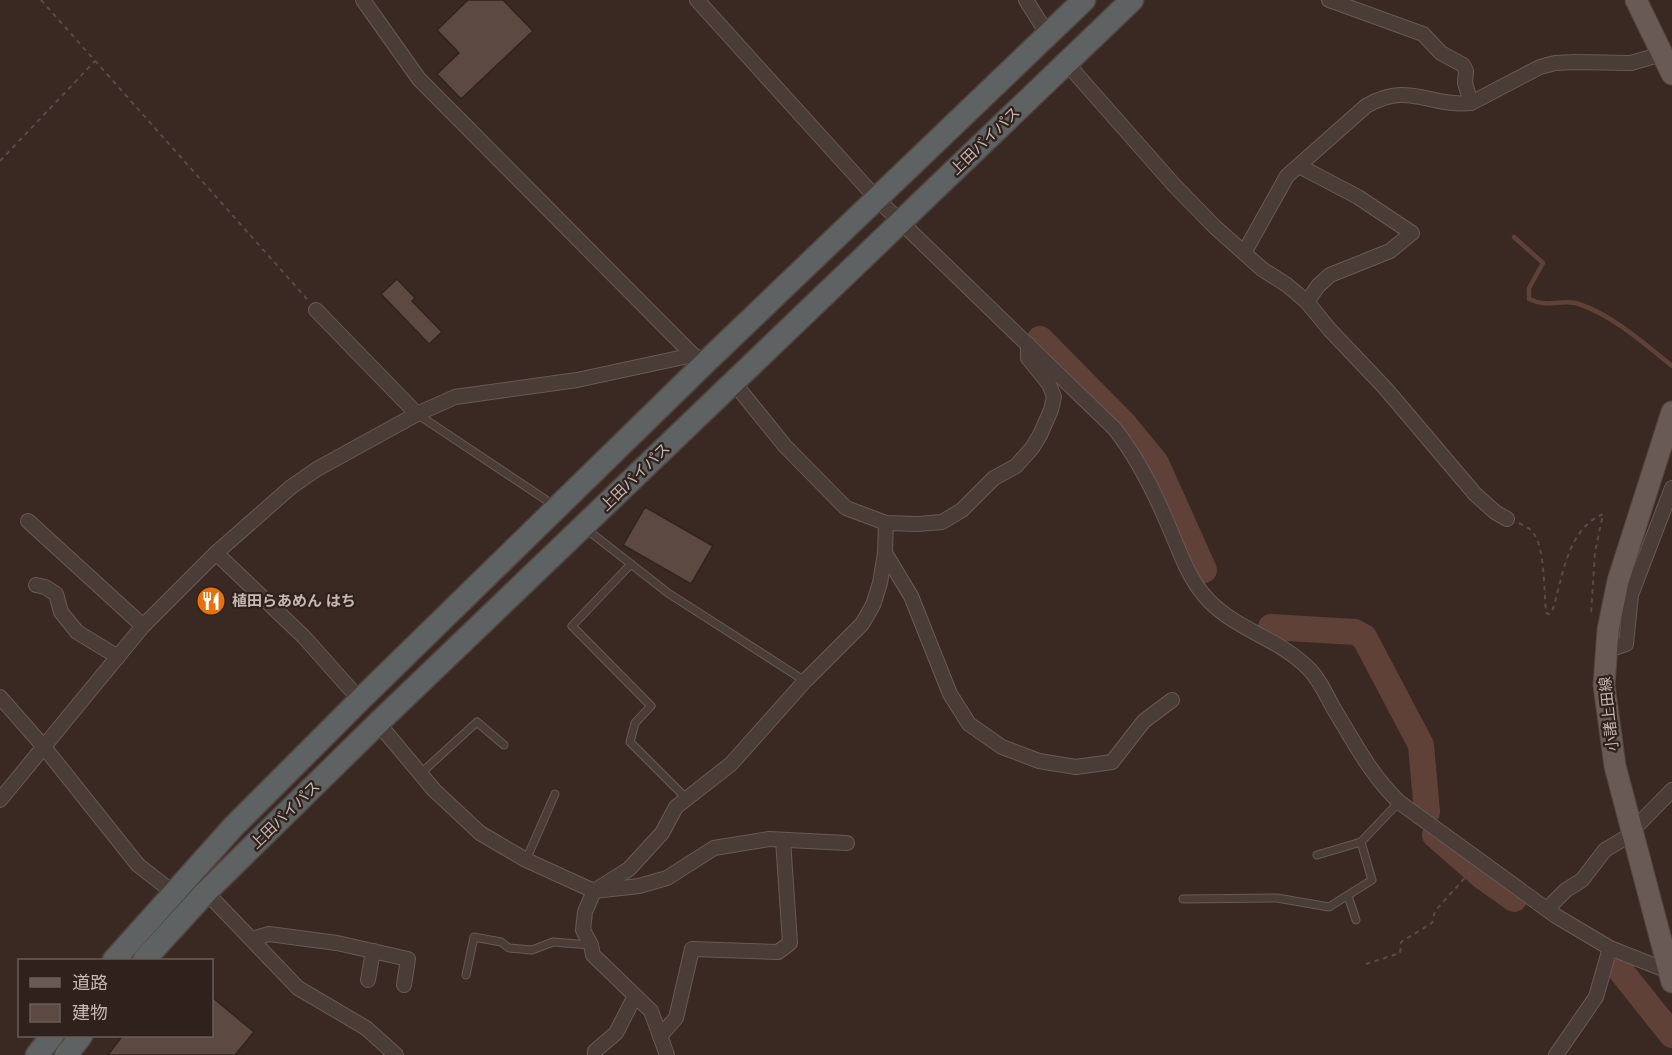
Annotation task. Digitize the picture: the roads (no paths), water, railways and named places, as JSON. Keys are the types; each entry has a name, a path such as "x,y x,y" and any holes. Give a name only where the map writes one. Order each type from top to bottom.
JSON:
{"highway":[{"name":"上田バイパス","path":"115,959 234,825 700,359 877,199 1084,0"},
{"name":"上田バイパス","path":"145,959 206,892 378,723 1132,0"},
{"path":"37,1055 50,1037"},
{"path":"66,1055 80,1037"}],"main road":[{"path":"1636,0 1672,74"},
{"name":"小諸上田線","path":"1670,977 1615,766 1605,699 1608,630 1618,581 1672,412"}],"street":[{"path":"363,0 419,79 700,359"},
{"path":"697,0 877,199 1097,410 1128,446 1151,485 1182,558 1203,595 1240,626 1293,655 1309,668 1383,786 1399,802 1556,916 1610,948 1670,977"},
{"path":"1026,0 1047,35"},
{"path":"1329,0 1423,34 1441,53 1456,59 1463,65 1471,103"},
{"path":"1245,253 1287,176 1366,106 1381,98 1400,94 1450,103 1471,103 1520,76 1547,65 1575,62 1631,63 1662,54"},
{"path":"1068,62 1174,185 1215,227 1262,269 1287,285 1307,302 1338,339 1386,389 1481,500 1508,519"},
{"path":"1299,166 1358,197 1412,233 1390,251 1330,275 1318,286 1307,302"},
{"path":"316,310 417,414"},
{"path":"734,382 785,446 846,508 886,523 942,522 962,510 994,478 1016,466 1032,448 1047,418 1054,397 1049,384 1028,358 1028,344"},
{"path":"0,800 143,626 216,553 291,487 317,469 417,414 455,397 577,380 700,359"},
{"path":"1606,651 1626,644 1631,595 1672,488"},
{"path":"28,521 143,626"},
{"path":"667,1055 651,1011 593,956 591,945 583,930 585,912 594,891 629,869 662,833 676,807 731,765 805,681 862,624 873,605 885,553 886,523"},
{"path":"216,553 304,637 360,700"},
{"path":"885,553 911,596 950,694 969,724 1002,747 1039,761 1076,767 1112,762 1144,721 1172,700"},
{"path":"36,585 45,587 56,594 61,612 77,632 118,657"},
{"path":"0,697 44,747 138,865 174,893"},
{"path":"378,723 434,790 480,833 526,860 594,891 639,886 667,878 714,848 769,839 847,843"},
{"path":"1547,909 1566,890 1584,878 1605,850 1631,832 1672,790"},
{"path":"660,1036 676,1018 692,949 778,952 790,943 783,840"},
{"path":"206,892 298,988 366,1028 396,1055"},
{"path":"252,939 269,934 337,943 408,958 404,985"},
{"path":"1556,1055 1596,997 1610,948"},
{"path":"368,980 373,951"},
{"path":"596,1055 595,1051 616,1033 635,996"}],"lane":[{"path":"417,414 546,500"},
{"path":"590,532 668,593 805,681"},
{"path":"631,564 573,626 651,706 635,723 630,742 687,799"},
{"path":"420,774 477,722 504,746"},
{"path":"526,860 555,794"},
{"path":"1317,855 1361,842 1399,802"},
{"path":"1183,899 1277,898 1329,907 1372,880 1361,842"},
{"path":"1347,896 1356,920"},
{"path":"466,975 474,937 501,942 509,948 532,950 553,942 591,945"}],"waterway":[{"path":"1514,237 1543,263 1529,288 1529,299 1543,303 1573,302 1604,315 1672,366"},
{"path":"1040,339 1124,424 1156,463 1204,570"},
{"path":"1271,627 1355,632 1364,637 1421,745 1427,812"},
{"path":"1435,835 1483,877 1514,899"},
{"path":"1621,971 1672,1035"}],"place":[{"name":"植田らあめん はち","path":"211,601"}]}
